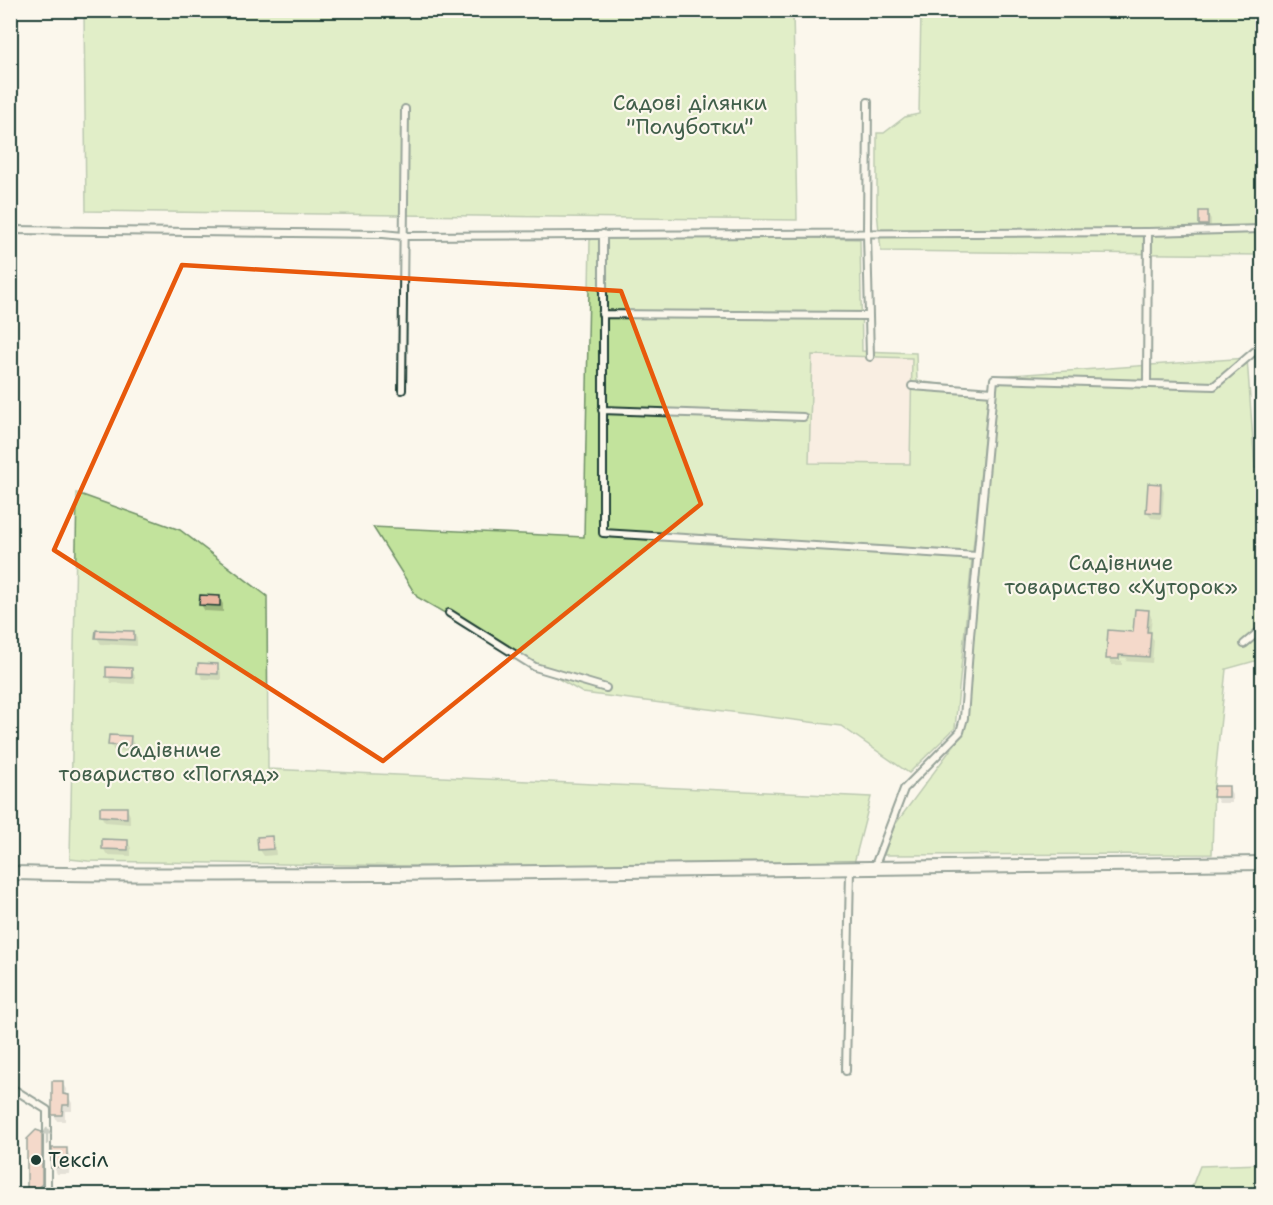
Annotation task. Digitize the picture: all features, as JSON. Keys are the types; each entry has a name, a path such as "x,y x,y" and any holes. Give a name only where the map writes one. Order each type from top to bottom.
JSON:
{"street":[{"path":"10,873 126,876 633,873 1263,863"}],"lane":[{"path":"868,102 867,234 870,357"},
{"path":"402,390 405,109"},
{"path":"10,230 403,236 1263,230"},
{"path":"1147,384 1148,232"},
{"path":"603,234 603,533 977,556"},
{"path":"602,314 869,316"},
{"path":"874,868 904,789 960,732 964,718 994,379 1214,386 1255,351 1263,351"},
{"path":"912,386 993,392"},
{"path":"602,410 803,417"},
{"path":"449,613 535,667 606,687"},
{"path":"1244,644 1263,629"},
{"path":"846,1071 850,870"},
{"path":"10,1087 47,1110 48,1194"}],"highlighted area":[{"path":"182,265 621,291 701,504 383,761 54,550"}],"shaded area":[{"path":"811,355 912,358 910,465 809,463"}],"green space":[{"name":"Садові ділянки \"Полуботки\"","path":"84,11 793,11 797,220 86,211"},
{"path":"921,11 1262,11 1262,255 881,251 877,211 877,133 884,133 905,117 919,114"},
{"path":"606,234 860,239 862,351 916,353 917,381 989,391 955,728 909,773 841,726 583,693 417,597 373,527 584,537 590,240","holes":["812,355 912,358 910,464 809,463"]},
{"name":"Садівниче товариство «Хуторок»","path":"1247,358 1255,468 1262,468 1262,659 1226,669 1214,786 1212,854 884,855 894,826 963,733 968,703 997,376"},
{"name":"Садівниче товариство «Погляд»","path":"77,493 180,530 267,596 268,769 871,797 853,867 676,870 70,859"},
{"path":"1262,1164 1262,1194 1189,1194 1200,1166"}],"building":[{"path":"1199,211 1208,211 1208,225 1199,225"},
{"path":"1148,483 1161,484 1160,513 1146,512"},
{"path":"200,595 220,596 220,606 199,605"},
{"path":"1135,609 1149,610 1147,632 1151,632 1149,657 1119,655 1119,659 1106,659 1108,630 1133,632"},
{"path":"96,630 134,631 134,640 95,638"},
{"path":"198,663 218,664 218,674 197,673"},
{"path":"106,667 132,668 132,678 106,677"},
{"path":"109,735 131,736 130,746 108,745"},
{"path":"1214,786 1229,786 1229,797 1213,797"},
{"path":"100,807 127,807 127,818 100,816"},
{"path":"272,836 273,849 258,850 257,837"},
{"path":"102,839 128,840 128,850 102,849"},
{"path":"52,1081 63,1081 63,1094 69,1095 69,1105 63,1105 62,1115 52,1115"},
{"name":"Тексіл","path":"36,1130 42,1132 42,1184 35,1191 27,1187 27,1139"},
{"path":"52,1148 67,1148 67,1167 52,1167"}],"place":[{"name":"Тексіл","path":"36,1160"}]}
